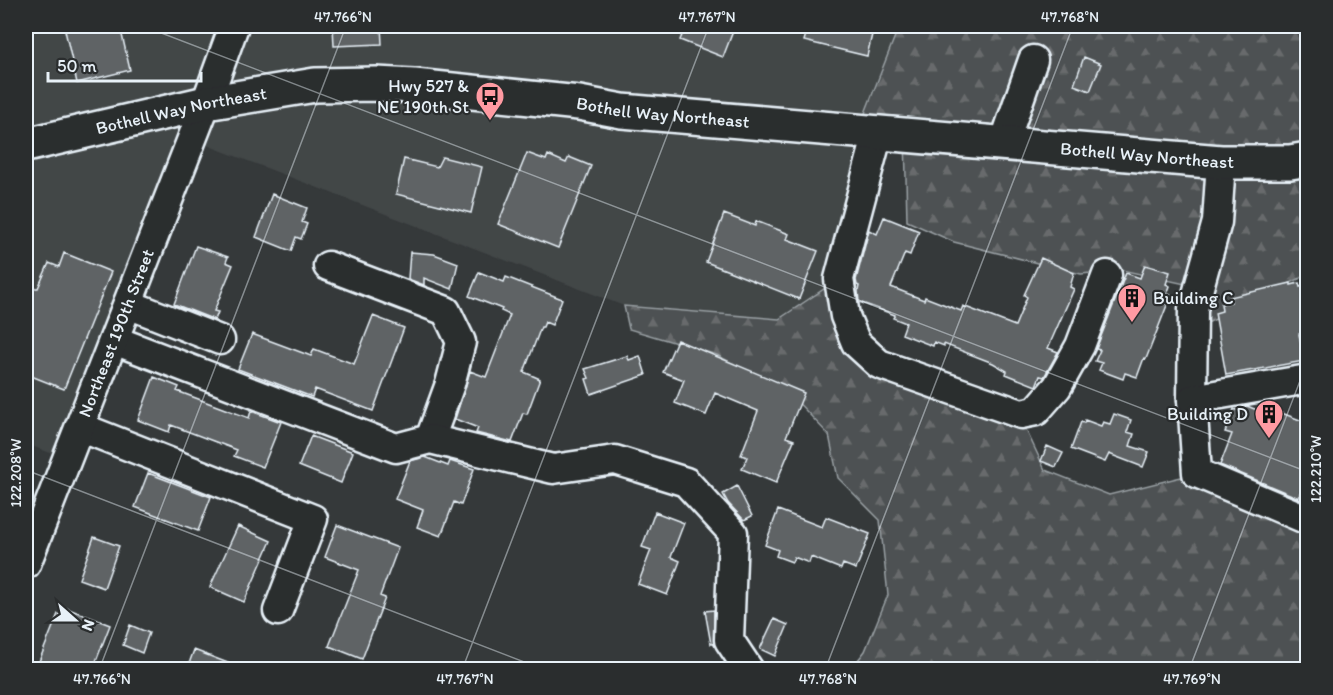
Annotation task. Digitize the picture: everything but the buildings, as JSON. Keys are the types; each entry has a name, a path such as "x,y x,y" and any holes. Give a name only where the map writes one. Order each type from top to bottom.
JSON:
{"main road":[{"name":"Bothell Way Northeast","path":"26,144 206,103 315,85 376,84 579,103 622,111 1221,162 1290,162 1308,159"}],"street":[{"name":"Northeast 190th Street","path":"29,546 80,427 234,26"},
{"path":"1004,143 1033,60"},
{"path":"878,133 839,279 845,316 856,343 879,364 1021,414 1036,411 1057,387 1080,346 1107,275"},
{"path":"1221,162 1217,222 1193,309 1192,399 1197,473 1308,520"},
{"path":"328,266 446,311 461,342 450,384 430,439"},
{"path":"128,304 220,340"},
{"path":"114,340 396,448 430,439 553,469 615,460 686,482 732,533 729,640 749,669"},
{"path":"1192,399 1308,379"},
{"path":"80,427 313,519 278,611"}],"shaded area":[{"path":"26,26 899,26 858,130 878,133 839,279 779,319 624,306 186,137 67,459 26,444"}],"green space":[{"path":"899,26 1307,26 1307,275 1193,330 1199,287 1122,270 1081,274 954,242 907,221 905,135 858,131"},
{"path":"839,279 856,343 1021,419 1045,470 1109,495 1197,473 1307,520 1307,669 851,669 865,651 888,595 880,520 838,478 829,435 791,395 717,355 629,329 624,306 779,319"}],"place":[{"name":"Hwy 527 & NE 190th St","path":"490,122"},
{"name":"Building C","path":"1132,324"},
{"name":"Building D","path":"1269,440"}]}
